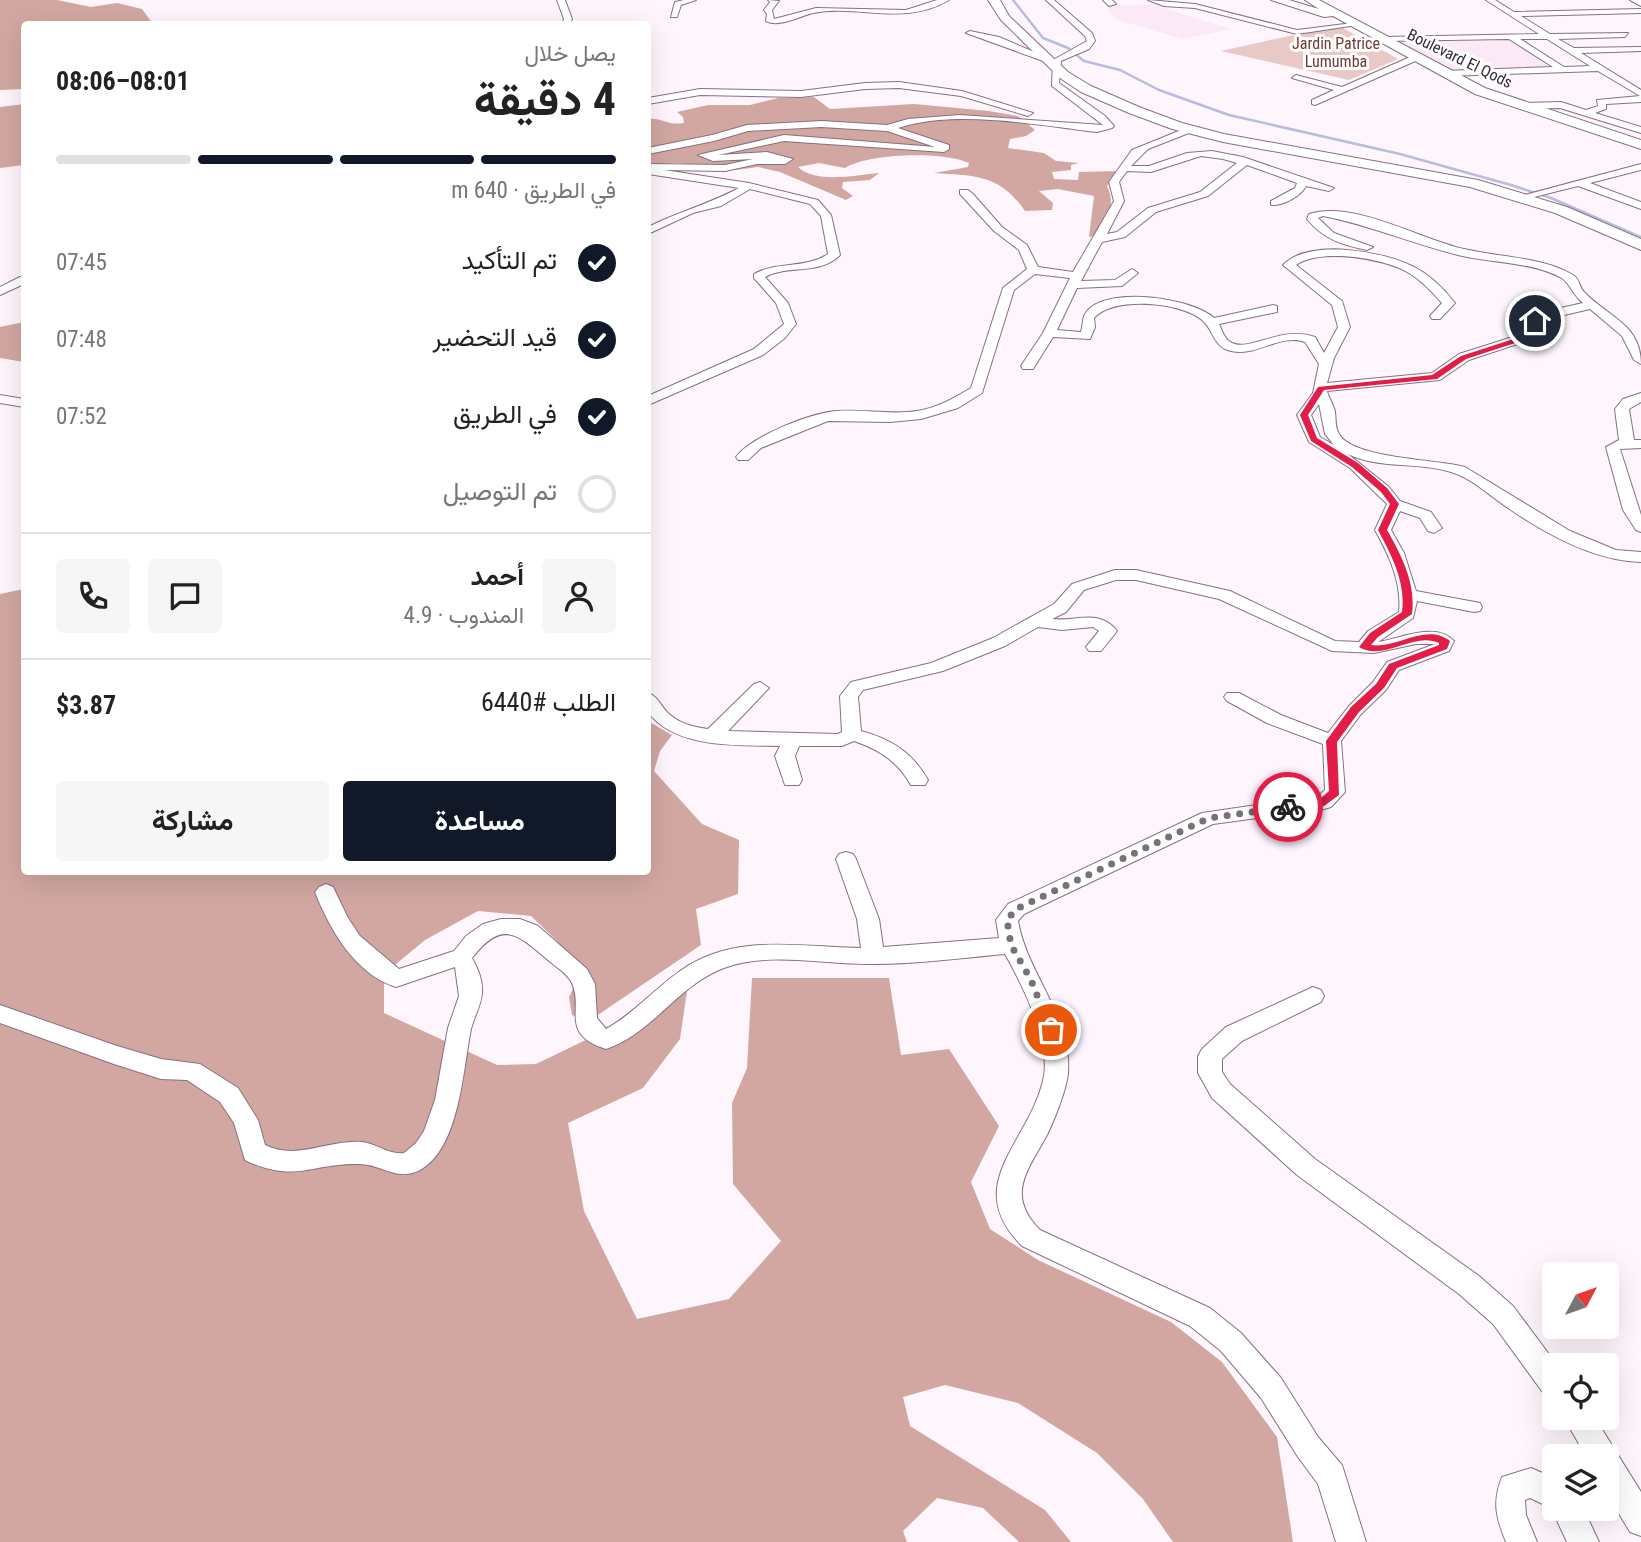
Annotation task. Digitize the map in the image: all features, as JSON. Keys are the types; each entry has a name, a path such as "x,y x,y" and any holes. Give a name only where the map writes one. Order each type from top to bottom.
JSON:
{"street":[{"path":"561,0 567,21"},
{"path":"674,15 678,4 692,0"},
{"path":"772,0 775,1 768,10 771,14 770,21 816,10 907,12 945,0"},
{"path":"994,0 1004,18 1054,62 1064,75 1086,89 1191,130 1223,138 1450,177 1561,210 1641,245"},
{"path":"970,33 996,39 1054,62 1086,47 1091,41 1089,35 1050,0"},
{"path":"1152,0 1164,4 1195,6 1297,32 1347,22"},
{"path":"1277,0 1347,22"},
{"path":"1490,0 1641,94"},
{"name":"Boulevard El Qods","path":"1311,1 1480,91 1641,145"},
{"path":"1513,14 1584,12 1639,3"},
{"path":"1584,12 1641,46"},
{"path":"799,13 842,20"},
{"path":"1528,24 1552,23"},
{"path":"1383,39 1625,35"},
{"path":"1511,37 1562,69"},
{"path":"1572,51 1641,46"},
{"path":"1315,102 1417,57"},
{"path":"888,128 909,122 961,118 1107,129 1109,126 1102,118 1055,83 1054,62"},
{"path":"1446,72 1600,68"},
{"path":"1296,78 1343,90"},
{"path":"651,100 700,92 801,94 865,86 899,85 950,92 1097,129"},
{"path":"1586,113 1603,107 1600,102 1641,99"},
{"path":"1523,106 1561,105 1641,130"},
{"path":"651,150 714,138 747,128 821,124 888,128 946,147 941,150 784,138 703,155 725,158 769,155 788,159 785,161 757,161 724,168 651,167"},
{"path":"1028,366 1049,333 1091,248 1099,239 1119,201 1114,182 1129,157 1144,147 1191,130"},
{"path":"1125,167 1144,170 1193,154 1215,154 1242,160 1303,183 1329,188"},
{"path":"1099,239 1121,235 1152,210 1204,194 1243,164 1242,160"},
{"path":"1522,197 1641,167"},
{"path":"651,171 749,186 814,202 826,215 834,255 814,265 769,271 758,276 783,301 790,318 790,324 780,337 747,360 700,376 651,400"},
{"path":"651,184 717,182"},
{"path":"1275,203 1298,190 1303,183"},
{"path":"1579,183 1641,206"},
{"path":"651,230 690,211 717,204 749,186"},
{"path":"964,192 978,202 985,215 1001,231 1022,246 1031,260 1033,270"},
{"path":"1371,248 1330,237 1322,232 1312,219 1313,216 1323,213 1362,220 1460,252 1544,268 1573,279 1577,292 1627,334 1641,360"},
{"path":"1434,528 1426,515 1395,504 1384,490 1355,465 1314,439 1304,415 1321,391 1325,363 1344,327 1338,304 1289,265 1295,258 1318,253 1387,258 1412,269 1449,303 1436,316"},
{"path":"743,457 756,445 825,417 839,415 890,418 921,415 967,398 977,390 1009,288 1033,270 1076,280 1118,284 1132,273"},
{"path":"0,291 21,281"},
{"path":"1049,333 1086,335 1088,318 1095,308 1104,304 1141,301 1180,306 1195,311 1213,322 1221,343 1226,346 1249,348 1281,337 1304,337 1311,340 1315,351 1325,363"},
{"path":"1321,391 1434,377 1464,357 1529,336 1538,317 1593,305"},
{"path":"1213,322 1272,309"},
{"path":"1321,391 1327,407 1331,435 1340,444 1362,454 1389,460 1437,464 1465,471 1523,511 1566,533 1621,557 1641,557"},
{"path":"1641,397 1628,402 1622,409 1634,444 1613,447 1612,455 1625,485 1627,504 1641,527"},
{"path":"0,399 21,402"},
{"path":"1364,647 1374,635 1407,614 1409,595 1396,554 1383,530 1395,504"},
{"path":"852,734 849,696 857,687 937,667 999,642 1060,608 1078,587 1115,575 1136,575 1224,595 1332,646 1377,649 1424,637 1436,637 1445,641 1443,647 1393,666 1380,686 1355,710 1332,741 1335,792 1324,802 1219,815 1197,823 1016,909 1007,920 1011,945 1031,980 1051,1030 1056,1074 1038,1128 1013,1168 1008,1195 1017,1224 1031,1238 1200,1317 1231,1342 1271,1388 1308,1447 1331,1476 1352,1542"},
{"path":"1409,595 1474,607"},
{"path":"1035,622 1066,625 1092,621 1105,626 1108,631 1095,647"},
{"path":"713,735 760,688"},
{"path":"1233,698 1274,719 1332,741"},
{"path":"651,705 656,714 678,728 713,735 842,740 852,734 877,741 910,763 918,780"},
{"path":"792,740 785,756 792,780"},
{"path":"846,859 868,919 873,956"},
{"path":"326,892 333,913 348,939 370,962 396,978 410,975 435,963 461,957 469,944 491,929 515,925 529,931 580,976 585,1020 593,1033 606,1040 620,1034 685,978 723,959 766,954 873,956 1011,945"},
{"path":"0,1014 125,1059 161,1069 192,1071 229,1095 246,1120 254,1152 268,1161 294,1164 338,1154 365,1153 396,1166 413,1161 430,1144 450,1093 460,1025 471,996 470,974 461,957"},
{"path":"1312,996 1234,1034 1210,1056 1210,1073 1221,1091 1306,1167 1469,1285 1503,1315 1542,1368"},
{"path":"1522,1542 1510,1518 1508,1499 1513,1488 1531,1482 1542,1488"},
{"path":"1619,1485 1641,1521"},
{"path":"1573,1521 1584,1542"}],"shaded area":[{"path":"0,0 57,0 91,7 117,3 142,9 151,21 21,21 21,89 0,90"},
{"path":"1156,4 1231,29 1183,39 1114,19 1107,6"},
{"path":"1510,38 1558,68 1448,71 1390,40"},
{"path":"814,97 830,109 914,104 1018,116 1035,130 1026,136 1010,139 1008,148 1044,153 1056,161 1079,163 1071,165 1071,170 1052,172 1054,179 1078,180 1079,172 1118,171 1107,186 1111,200 1109,212 1094,236 1089,237 1094,196 1058,189 1039,191 1053,203 1052,210 1025,211 1006,190 986,179 934,173 968,167 969,163 925,155 871,159 845,168 819,163 798,167 825,177 879,173 870,180 843,182 842,188 853,196 846,200 780,172 758,167 736,170 679,163 651,164 651,119 684,123 683,117 677,112 708,105 750,105 778,98"},
{"path":"21,104 21,165 0,168 0,107"},
{"path":"21,323 21,362 0,358 0,327"},
{"path":"21,590 21,875 651,875 651,723 672,735 660,751 654,771 702,824 739,840 738,894 696,909 701,945 589,1021 572,1015 569,997 581,972 557,941 531,916 478,911 425,940 384,974 384,1013 497,1065 536,1064 687,991 680,1039 643,1088 568,1123 584,1211 637,1319 729,1299 781,1241 733,1184 732,1103 747,1068 752,978 889,978 901,1055 949,1049 999,1126 971,1182 990,1229 1038,1260 1171,1322 1222,1362 1277,1437 1293,1542 1173,1542 1143,1499 1097,1453 1018,1403 945,1385 903,1397 910,1426 1045,1510 1071,1542 1019,1542 983,1508 937,1498 903,1531 907,1542 0,1542 0,594"}],"green space":[{"name":"Jardin Patrice Lumumba","path":"1341,27 1398,59 1349,80 1221,51 1298,34"}],"waterway":[{"path":"1013,0 1043,38 1068,48 1084,61 1120,70 1159,90 1229,115 1400,154 1511,185 1551,198 1641,237"}],"way so far":[{"path":"1051,1030 1031,980 1011,945 1007,920 1016,909 1209,818 1288,807"}],"route":[{"path":"1288,807 1324,802 1335,792 1332,741 1355,710 1380,686 1393,666 1443,647 1445,641 1436,637 1424,637 1377,649 1364,647 1374,635 1407,614 1409,595 1396,554 1386,540 1383,530 1395,504 1384,490 1355,465 1314,439 1304,415 1321,388 1434,377 1443,374 1454,362 1464,357 1529,336 1533,332 1535,321"}]}
